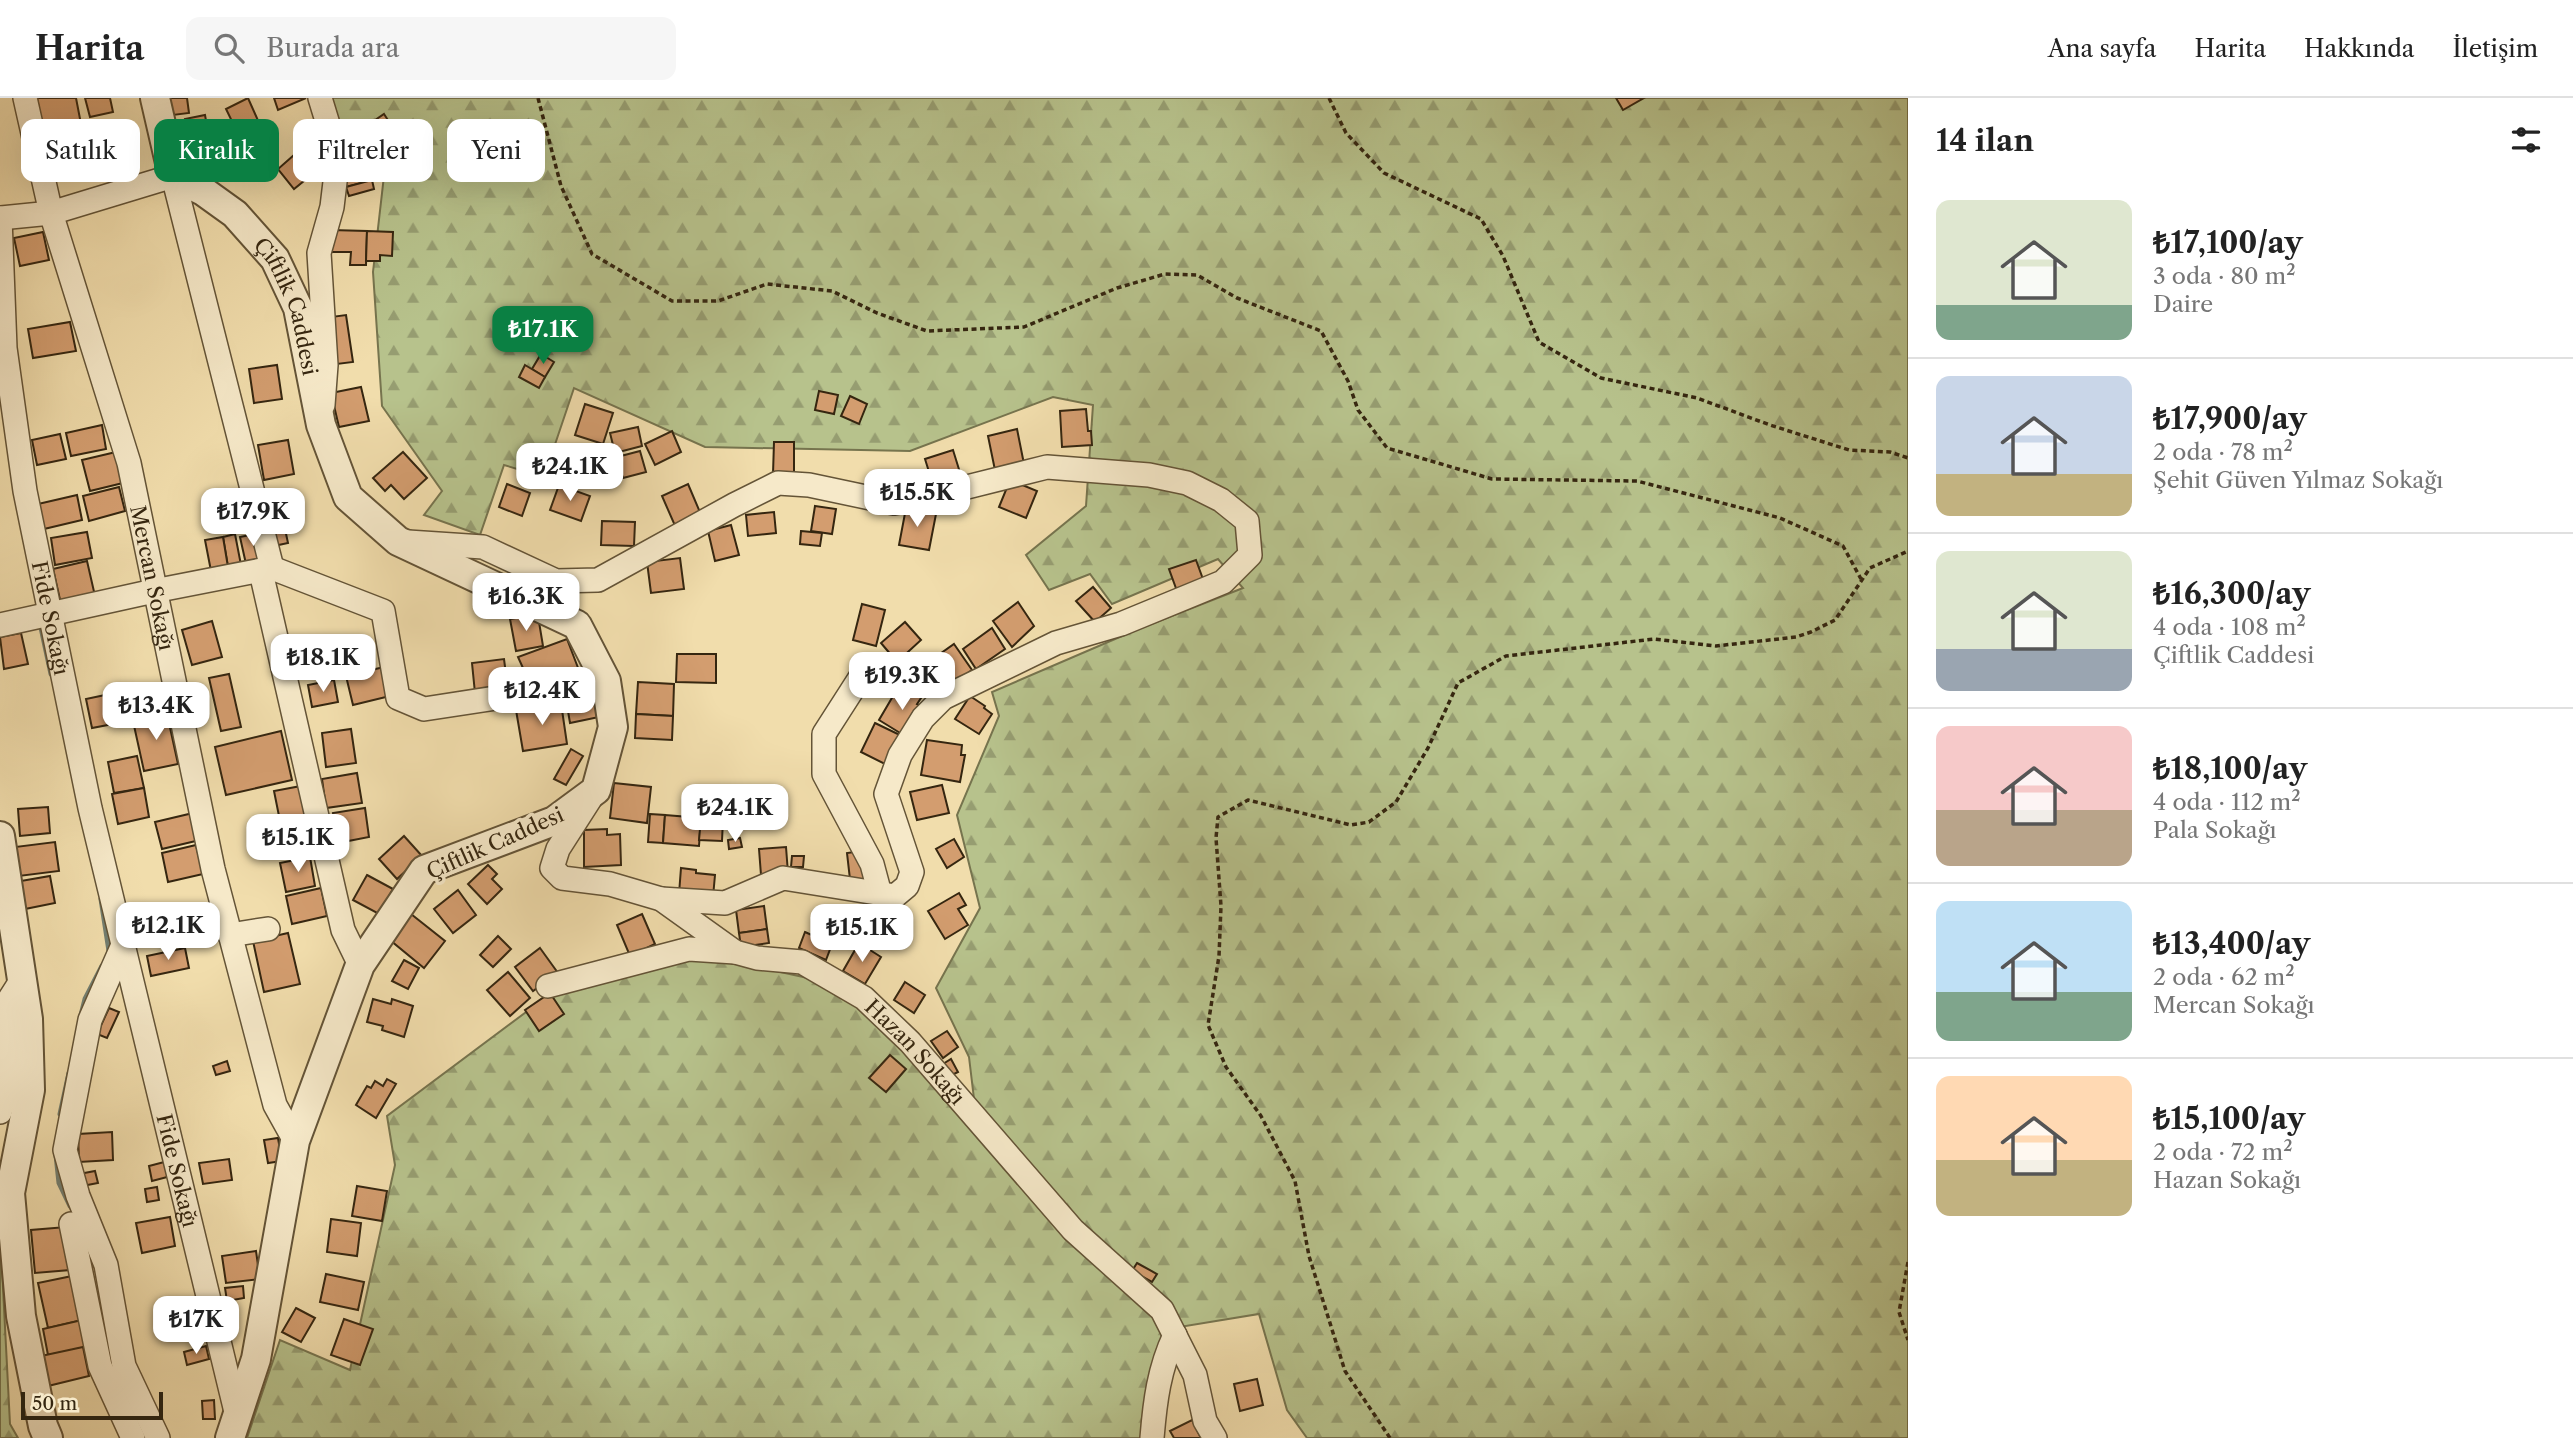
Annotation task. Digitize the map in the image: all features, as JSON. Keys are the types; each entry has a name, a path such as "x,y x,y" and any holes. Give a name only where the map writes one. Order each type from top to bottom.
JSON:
{"street":[{"name":"Mercan Sokağı","path":"25,98 51,213 129,463 213,869 230,935 275,1105 295,1141"},
{"path":"155,98 160,119"},
{"path":"320,98 338,157 332,207 319,253 326,365 321,425"},
{"path":"0,218 51,213 154,182"},
{"path":"174,182 267,570 343,930 360,965"},
{"name":"Çiftlik Caddesi","path":"185,182 203,191 234,214 275,259 298,308 321,425 348,496 398,541 578,625 606,681 613,727 596,790 554,821 424,870 360,965 295,1141 256,1359 234,1429"},
{"name":"Fide Sokağı","path":"0,218 5,348 42,616 123,945 234,1429"},
{"path":"398,541 483,547 556,581 597,580 778,483 809,485 894,503 1047,467 1149,475 1187,484 1220,500 1247,521 1250,555 1223,582 1121,624 1056,643 943,698 923,718 900,755 886,794 912,872 907,886 895,896 783,878 725,903 661,899"},
{"path":"0,625 154,591 267,570 383,611 398,698 424,709 606,681"},
{"path":"867,667 824,734 824,774 872,864 880,894"},
{"name":"Hazan Sokağı","path":"596,790 558,849 552,868 562,878 610,884 661,899 735,952 757,958 802,962 864,998 910,1042 1073,1230 1162,1310 1195,1375 1205,1421 1215,1438"},
{"path":"0,836 12,1048 8,1089 0,1112"},
{"path":"230,935 268,929"},
{"path":"123,945 90,1020 65,1150 78,1196 106,1265 124,1366 158,1438"},
{"path":"548,986 689,949 735,952"},
{"path":"9,995 28,1020 30,1090 10,1193 21,1316 43,1426 48,1438"},
{"path":"71,1224 100,1366 133,1438"},
{"path":"1152,1438 1157,1383 1164,1356 1175,1335"}],"path":[{"path":"538,98 561,186 592,254 672,301 718,301 767,284 832,291 877,313 928,331 1024,327 1117,288 1165,274 1197,275 1237,298 1321,331 1348,381 1358,410 1387,448 1492,479 1637,481 1780,518 1843,545 1861,579"},
{"path":"1329,98 1346,133 1384,173 1481,219 1503,256 1539,342 1601,378 1697,398 1849,450 1889,452 1908,458"},
{"path":"1390,1438 1345,1371 1310,1256 1295,1181 1261,1116 1226,1067 1208,1025 1219,956 1221,906 1216,838 1218,817 1248,800 1351,825 1369,822 1396,802 1428,748 1458,683 1506,656 1654,639 1716,646 1796,637 1835,620 1870,568 1908,551"},
{"path":"1908,1262 1899,1312 1908,1340"}],"green space":[{"path":"319,98 1908,98 1908,1438 1307,1438 1287,1410 1259,1314 1167,1329 1157,1438 247,1438 280,1340 350,1370 395,1165 387,1116 581,971 707,956 835,984 974,1099 969,1057 936,988 980,908 957,815 999,716 992,692 1136,630 1243,588 1218,559 1112,604 1090,574 1049,590 1026,555 1086,506 1093,405 1053,397 910,451 705,447 574,388 544,477 504,465 480,535 424,515 442,491 382,406 373,272 383,182 433,182 433,119 323,119"},
{"path":"0,1230 10,1424 18,1438 0,1438"}],"building":[{"path":"37,98 76,98 80,119 41,119"},
{"path":"85,98 110,98 113,112 90,117"},
{"path":"163,98 187,98 189,113 165,116"},
{"path":"248,98 257,119 231,119 226,109"},
{"path":"274,98 306,98 278,110"},
{"path":"1616,98 1644,98 1623,110"},
{"path":"205,115 206,119 185,119"},
{"path":"293,156 293,182 303,182 294,189 279,168"},
{"path":"345,182 365,182 346,187"},
{"path":"372,182 374,189 349,196 346,187"},
{"path":"331,230 367,231 366,265 350,265 351,252 331,252"},
{"path":"367,231 393,232 392,256 380,255 380,261 366,261"},
{"path":"43,232 49,260 20,266 14,238"},
{"path":"346,315 353,362 337,364 331,317"},
{"path":"70,322 76,351 33,358 28,329"},
{"path":"541,354 554,362 545,377 532,369"},
{"path":"277,365 282,399 254,403 249,369"},
{"path":"525,365 545,377 539,388 519,377"},
{"path":"361,387 369,421 339,427 331,393"},
{"path":"819,391 838,395 834,414 815,410"},
{"path":"850,396 867,404 859,424 841,416"},
{"path":"585,404 613,413 603,444 575,435"},
{"path":"1086,409 1092,445 1062,447 1060,411"},
{"path":"102,425 106,449 71,456 66,433"},
{"path":"638,427 642,446 615,453 610,433"},
{"path":"1017,429 1025,469 996,475 988,436"},
{"path":"672,431 681,452 655,465 645,444"},
{"path":"60,434 66,459 37,465 32,440"},
{"path":"288,440 294,474 264,480 258,445"},
{"path":"774,442 794,442 794,475 773,474"},
{"path":"953,450 962,479 934,488 925,459"},
{"path":"640,451 646,472 623,478 617,457"},
{"path":"116,452 123,483 90,491 82,460"},
{"path":"403,452 427,478 404,499 391,485 385,491 373,478"},
{"path":"1010,480 1037,491 1026,518 999,507"},
{"path":"507,484 530,493 522,516 499,507"},
{"path":"688,484 702,517 676,528 662,496"},
{"path":"559,485 590,496 581,521 550,510"},
{"path":"119,487 125,511 89,521 83,496"},
{"path":"77,495 82,520 44,529 38,504"},
{"path":"247,501 253,527 237,531 231,505"},
{"path":"815,506 836,509 832,534 811,531"},
{"path":"906,508 936,514 929,550 899,545"},
{"path":"774,512 776,533 748,536 746,515"},
{"path":"282,515 288,543 269,547 263,519"},
{"path":"602,521 635,522 634,546 601,545"},
{"path":"731,525 739,555 715,561 708,531"},
{"path":"801,531 822,533 820,546 800,544"},
{"path":"87,532 92,558 55,565 51,538"},
{"path":"260,533 266,560 246,564 240,537"},
{"path":"235,534 241,565 228,567 223,537"},
{"path":"223,537 228,567 211,571 205,540"},
{"path":"680,558 684,589 651,593 647,562"},
{"path":"1196,560 1204,582 1177,591 1169,569"},
{"path":"87,561 95,596 61,604 53,569"},
{"path":"1093,587 1111,608 1095,622 1076,601"},
{"path":"1018,602 1034,626 1012,647 993,621"},
{"path":"862,604 885,610 876,646 853,640"},
{"path":"528,616 539,622 543,646 516,651 510,619"},
{"path":"212,621 222,657 192,665 182,630"},
{"path":"905,622 921,640 897,662 881,643"},
{"path":"992,628 1005,649 976,669 963,649"},
{"path":"21,633 28,664 4,669 0,637"},
{"path":"329,639 335,667 308,674 302,646"},
{"path":"567,639 580,673 532,688 518,657"},
{"path":"954,644 972,670 941,692 923,666"},
{"path":"677,654 716,654 716,683 676,682"},
{"path":"504,659 508,690 475,693 472,663"},
{"path":"384,667 390,696 353,705 346,676"},
{"path":"229,674 241,727 221,731 209,678"},
{"path":"334,680 338,702 312,707 308,685"},
{"path":"638,682 674,684 673,716 636,714"},
{"path":"907,690 921,698 917,704 923,707 905,736 879,720 896,691 903,696"},
{"path":"124,691 129,721 92,728 86,699"},
{"path":"595,694 599,717 570,723 566,699"},
{"path":"970,696 992,714 979,734 955,719"},
{"path":"561,703 567,744 523,751 516,710"},
{"path":"167,714 178,764 144,771 133,721"},
{"path":"636,714 673,716 672,740 635,738"},
{"path":"875,723 902,736 887,765 861,752"},
{"path":"351,729 356,763 326,767 322,733"},
{"path":"281,731 292,780 226,795 215,747"},
{"path":"927,740 962,745 961,755 965,755 960,782 921,775"},
{"path":"571,749 583,756 566,785 554,779"},
{"path":"137,756 144,788 114,793 108,762"},
{"path":"357,773 362,803 326,808 322,779"},
{"path":"614,783 651,787 647,823 610,818"},
{"path":"942,785 949,813 917,820 910,792"},
{"path":"301,786 307,815 280,821 274,791"},
{"path":"144,788 149,817 118,824 112,794"},
{"path":"48,807 50,833 20,836 18,809"},
{"path":"365,808 369,837 338,843 333,813"},
{"path":"193,813 200,840 162,849 155,822"},
{"path":"650,814 665,815 663,843 648,842"},
{"path":"665,815 701,818 699,846 663,843"},
{"path":"701,818 723,819 722,841 699,840"},
{"path":"312,823 317,851 289,857 283,829"},
{"path":"607,829 607,835 620,834 621,865 584,867 584,830"},
{"path":"404,836 422,856 397,879 379,859"},
{"path":"740,838 742,847 729,849 728,840"},
{"path":"954,839 964,857 947,868 936,849"},
{"path":"55,842 59,871 19,876 15,847"},
{"path":"196,845 203,874 168,882 162,853"},
{"path":"786,847 788,873 761,875 759,849"},
{"path":"862,851 866,886 851,888 847,853"},
{"path":"792,856 804,856 803,867 791,867"},
{"path":"310,857 315,886 286,892 280,863"},
{"path":"488,865 497,874 492,879 502,889 487,904 468,884"},
{"path":"681,868 715,875 713,897 679,894"},
{"path":"367,875 393,889 379,914 353,900"},
{"path":"50,876 55,903 20,910 15,882"},
{"path":"321,888 327,916 292,924 286,896"},
{"path":"458,890 476,915 453,933 434,909"},
{"path":"959,893 966,905 958,909 968,925 945,939 928,911"},
{"path":"764,906 767,929 739,933 736,910"},
{"path":"411,914 445,941 424,968 390,940"},
{"path":"642,914 655,944 630,956 617,925"},
{"path":"767,929 769,943 741,947 739,933"},
{"path":"805,932 832,944 826,960 799,948"},
{"path":"288,933 300,984 264,992 253,941"},
{"path":"498,936 511,949 493,967 480,955"},
{"path":"859,943 881,957 865,984 843,971"},
{"path":"185,948 189,968 151,976 147,956"},
{"path":"540,948 558,973 533,991 515,967"},
{"path":"404,960 419,968 408,989 392,981"},
{"path":"508,972 530,998 510,1016 487,990"},
{"path":"905,982 925,995 914,1013 894,1000"},
{"path":"550,993 564,1014 539,1031 525,1010"},
{"path":"373,999 391,1004 392,999 413,1006 404,1037 382,1030 383,1026 367,1022"},
{"path":"109,1008 119,1012 107,1038 97,1034"},
{"path":"947,1031 958,1047 943,1058 931,1041"},
{"path":"890,1055 906,1069 886,1092 869,1078"},
{"path":"951,1059 958,1072 950,1076 943,1064"},
{"path":"227,1061 230,1071 216,1075 213,1066"},
{"path":"387,1079 396,1084 376,1118 356,1105 367,1086 371,1088 375,1081 383,1086"},
{"path":"112,1132 113,1160 79,1162 78,1134"},
{"path":"278,1138 282,1161 268,1163 264,1140"},
{"path":"229,1159 232,1180 203,1184 199,1163"},
{"path":"168,1161 171,1176 152,1181 149,1166"},
{"path":"95,1171 98,1183 82,1186 79,1174"},
{"path":"357,1186 387,1191 382,1221 352,1216"},
{"path":"157,1187 159,1200 147,1202 145,1189"},
{"path":"170,1217 175,1246 142,1253 136,1223"},
{"path":"331,1219 361,1223 357,1256 327,1252"},
{"path":"66,1227 70,1270 35,1273 31,1230"},
{"path":"256,1251 260,1279 226,1283 222,1256"},
{"path":"1137,1263 1157,1274 1152,1282 1132,1271"},
{"path":"326,1274 364,1282 358,1310 320,1302"},
{"path":"77,1275 87,1319 48,1328 38,1283"},
{"path":"243,1286 244,1298 227,1301 225,1288"},
{"path":"199,1297 201,1315 183,1318 181,1299"},
{"path":"296,1308 315,1318 301,1342 282,1332"},
{"path":"344,1319 373,1329 360,1365 331,1355"},
{"path":"82,1320 88,1347 48,1355 43,1329"},
{"path":"206,1346 209,1359 187,1365 184,1352"},
{"path":"83,1347 89,1376 48,1386 41,1356"},
{"path":"1257,1379 1263,1405 1240,1411 1234,1384"},
{"path":"214,1400 215,1419 203,1419 202,1401"},
{"path":"1192,1420 1201,1438 1174,1438 1170,1431"}],"waterway":[{"path":"40,623 51,674"},
{"path":"101,899 109,951"},
{"path":"81,1015 85,999 102,966"},
{"path":"60,1114 69,1073"},
{"path":"56,1155 59,1183 70,1206"}]}
